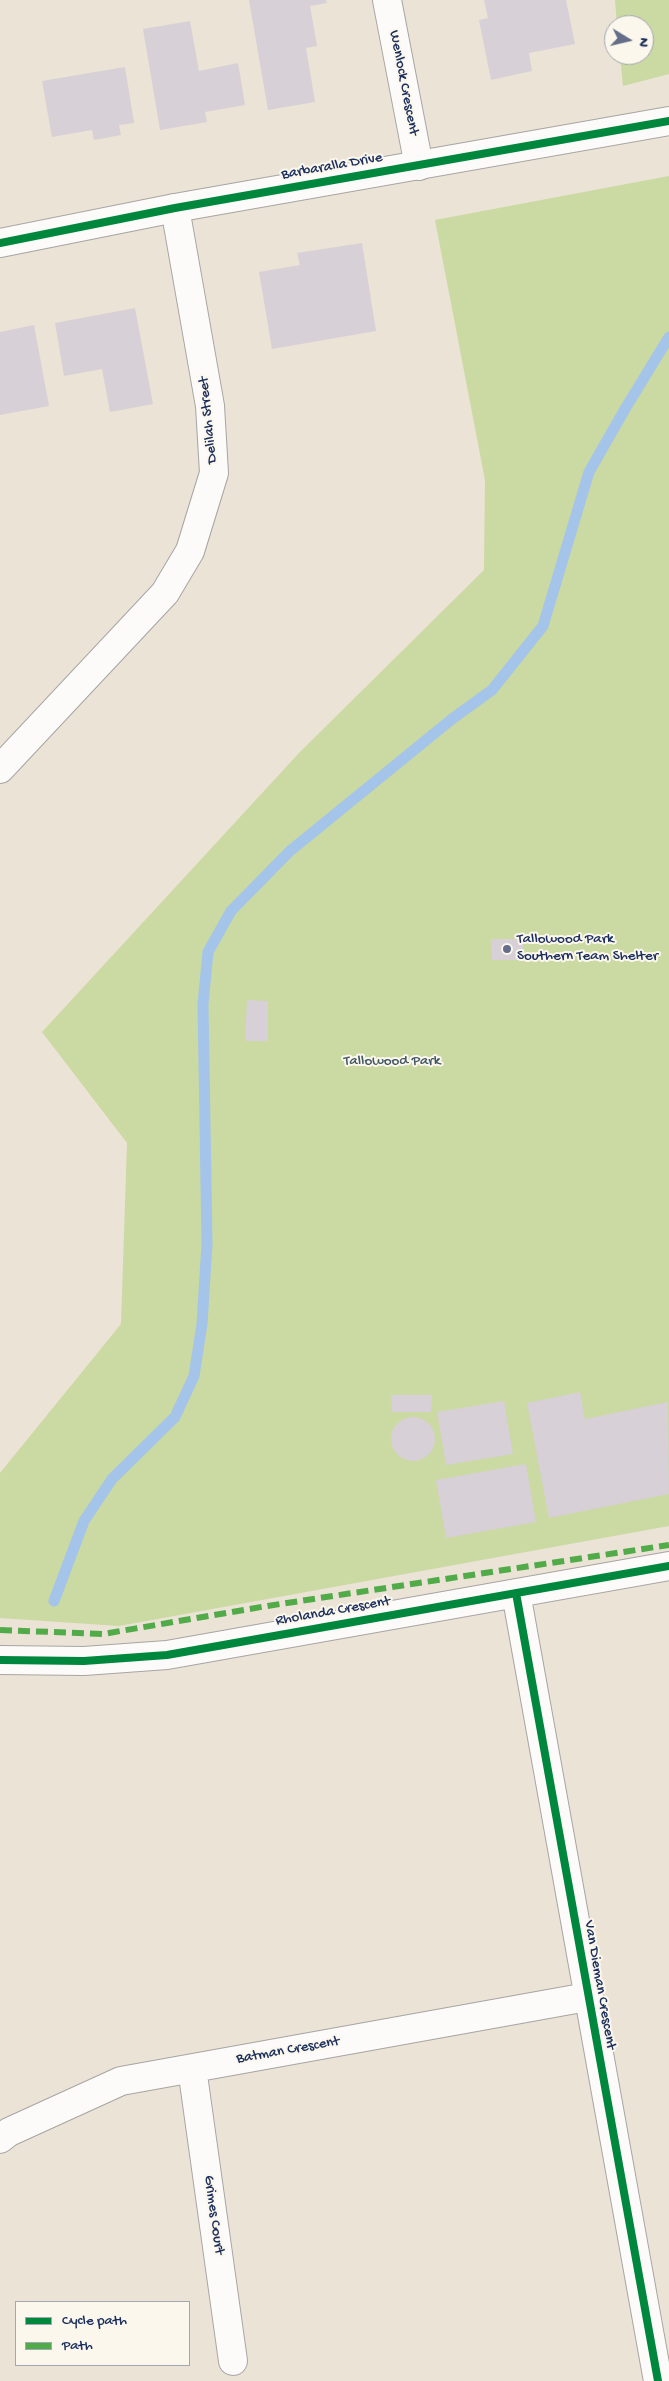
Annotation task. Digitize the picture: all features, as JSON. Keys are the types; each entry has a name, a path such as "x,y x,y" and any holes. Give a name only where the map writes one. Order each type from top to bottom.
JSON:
{"street":[{"name":"Wenlock Crescent","path":"387,0 419,166"},
{"name":"Barbaralla Drive","path":"0,243 175,208 669,121"},
{"name":"Delilah Street","path":"0,769 165,593 190,551 214,473 210,406 175,208"},
{"name":"Rholanda Crescent","path":"0,1660 84,1661 167,1655 669,1566"},
{"name":"Van Dieman Crescent","path":"516,1593 587,1997 658,2381"},
{"name":"Batman Crescent","path":"0,2139 9,2132 122,2081 587,1997"},
{"name":"Grimes Court","path":"192,2068 233,2361"}],"green space":[{"path":"615,0 669,0 669,74 623,86 621,65 654,65 654,15 616,15"},
{"name":"Tallowood Park","path":"669,176 669,1526 119,1626 0,1618 0,1473 121,1324 127,1143 42,1032 299,753 484,570 485,480 435,220"}],"building":[{"path":"249,0 326,0 327,3 310,6 317,46 306,48 315,102 268,110"},
{"path":"484,0 566,0 575,44 529,53 532,71 491,80 479,20 488,18"},
{"path":"190,21 199,71 238,63 245,105 205,112 207,122 160,130 143,29"},
{"path":"125,67 134,123 119,125 121,135 94,140 92,130 52,137 42,81"},
{"path":"362,243 376,331 272,349 259,272 300,265 297,253"},
{"path":"135,308 153,404 110,412 102,369 64,376 55,323"},
{"path":"34,325 49,406 0,415 0,332"},
{"name":"Tallowood Park Southern Team Shelter","path":"491,939 523,939 523,960 492,960"},
{"path":"247,1000 268,1001 268,1041 245,1041"},
{"path":"580,1392 585,1419 668,1402 669,1494 549,1518 527,1403"},
{"path":"391,1395 432,1395 431,1412 392,1412"},
{"path":"504,1401 513,1454 446,1465 437,1412"},
{"path":"409,1417 417,1417 429,1423 435,1439 429,1455 417,1461 409,1461 397,1455 391,1443 391,1435 397,1423"},
{"path":"526,1464 536,1522 446,1538 436,1480"}],"waterway":[{"path":"54,1601 84,1521 112,1479 175,1417 194,1376 202,1324 207,1244 203,1004 208,952 231,911 290,851 452,719 492,690 543,626 589,472 669,337"}],"marked path":[{"path":"0,1630 103,1634 267,1606 669,1545"}],"cycle path":[{"path":"0,243 175,208 669,121"},
{"path":"0,1660 84,1661 167,1655 669,1566"},
{"path":"516,1593 658,2381"}],"place":[{"name":"Tallowood Park Southern Team Shelter","path":"507,949"}]}
